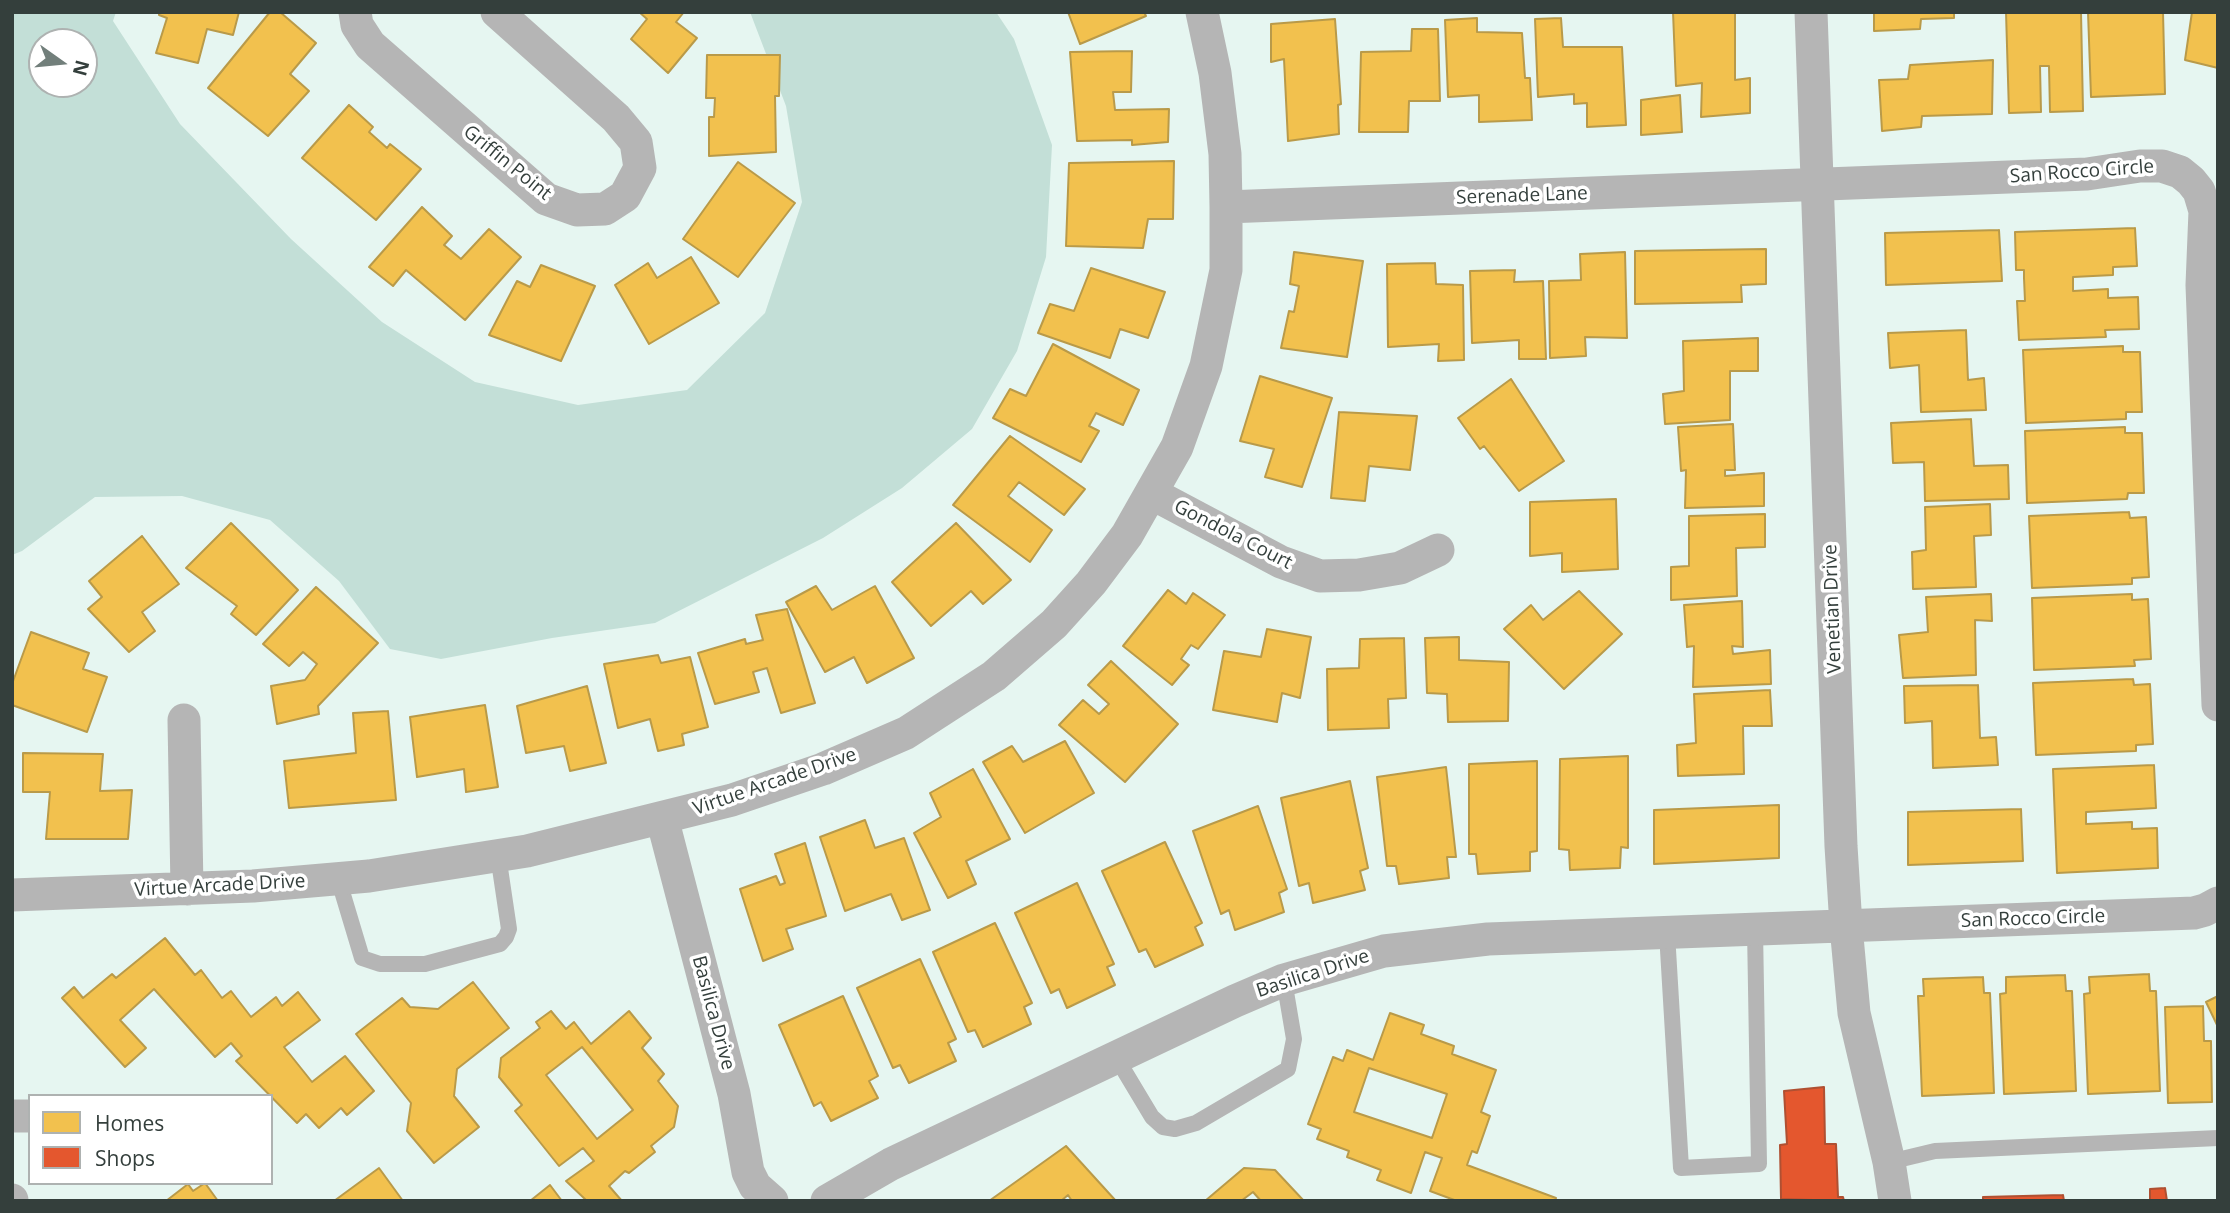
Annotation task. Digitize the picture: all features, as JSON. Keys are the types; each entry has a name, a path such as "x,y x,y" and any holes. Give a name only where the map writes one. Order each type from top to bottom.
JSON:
{"street":[{"name":"Griffin Point","path":"355,12 357,25 370,45 546,200 577,210 605,209 625,196 640,168 636,142 616,118 497,12"},
{"name":"Virtue Arcade Drive","path":"12,895 253,886 338,878 527,851 732,800 823,769 906,733 994,676 1054,624 1091,583 1127,535 1177,447 1206,366 1226,270 1226,207 1225,154 1202,12"},
{"name":"Venetian Drive","path":"1811,12 1846,926 1854,1013 1889,1162 1895,1201"},
{"name":"San Rocco Circle","path":"1818,185 2087,174 2140,166 2162,166 2180,172 2199,191 2205,211 2202,285 2218,705"},
{"name":"Serenade Lane","path":"1226,207 1818,185"},
{"name":"Gondola Court","path":"1151,493 1282,562 1320,576 1359,575 1400,568 1438,550"},
{"path":"184,720 187,889"},
{"name":"Basilica Drive","path":"662,818 734,1094 748,1172 755,1186 772,1201"},
{"name":"San Rocco Circle","path":"1846,926 2194,913 2218,903"},
{"name":"Basilica Drive","path":"827,1201 891,1164 1284,980 1384,951 1488,939 1846,926"}],"lane":[{"path":"338,878 362,958 380,964 425,964 500,944 506,937 509,929 498,855"},
{"path":"1667,933 1681,1168 1759,1164 1755,929"},
{"path":"1116,1057 1152,1118 1163,1127 1175,1129 1196,1123 1289,1069 1294,1039 1284,980"},
{"path":"1889,1162 1935,1151 2218,1138"}],"green space":[{"path":"12,12 116,12 113,21 180,124 291,239 382,322 475,382 578,405 687,390 765,313 802,202 786,106 750,12 996,12 1014,39 1052,145 1046,257 1017,351 972,429 902,488 823,538 655,623 552,638 441,659 390,649 339,581 270,520 182,496 95,497 22,551 12,555"}],"building: Homes":[{"path":"159,12 239,12 233,35 207,29 198,63 156,53 167,18 159,15"},
{"path":"270,12 280,12 316,43 290,74 309,91 268,136 208,88"},
{"path":"639,12 684,12 676,22 697,38 668,73 631,39 647,19"},
{"path":"1068,12 1144,12 1146,16 1080,44"},
{"path":"1673,12 1735,12 1735,80 1750,78 1750,113 1701,117 1702,83 1676,86"},
{"path":"1874,12 1954,12 1954,18 1921,19 1920,29 1874,31"},
{"path":"2006,12 2081,12 2083,111 2050,112 2049,66 2040,66 2041,112 2009,113"},
{"path":"2088,12 2163,12 2165,94 2091,97"},
{"path":"2192,12 2218,12 2218,68 2185,60"},
{"path":"1477,18 1477,32 1522,33 1525,78 1530,78 1532,120 1479,122 1479,95 1448,97 1445,20"},
{"path":"1561,18 1563,47 1622,47 1626,125 1587,127 1587,103 1574,104 1574,94 1538,97 1535,19"},
{"path":"1335,19 1341,104 1338,105 1339,134 1288,141 1284,59 1271,62 1271,24"},
{"path":"1412,29 1438,29 1440,101 1409,101 1408,132 1359,132 1361,52 1411,51"},
{"path":"1132,51 1131,92 1113,92 1115,110 1169,109 1168,142 1132,145 1132,140 1077,141 1070,52"},
{"path":"707,55 780,55 779,96 775,96 776,152 709,156 709,117 714,117 715,98 706,98"},
{"path":"1993,60 1992,114 1922,116 1921,127 1882,131 1879,80 1908,79 1910,65"},
{"path":"1680,95 1682,132 1641,135 1641,100"},
{"path":"349,105 373,127 369,132 387,148 390,144 421,169 376,220 302,158"},
{"path":"1174,161 1173,219 1148,219 1143,248 1066,246 1069,163"},
{"path":"738,162 795,203 738,277 683,239"},
{"path":"422,207 452,236 444,245 461,259 489,229 521,257 465,320 406,270 393,286 369,267"},
{"path":"2135,228 2137,266 2113,267 2113,275 2073,277 2073,291 2108,289 2108,298 2138,297 2139,329 2105,330 2106,337 2019,340 2017,301 2025,301 2024,270 2016,270 2015,232"},
{"path":"1999,230 2002,281 1886,285 1885,233"},
{"path":"1766,249 1766,284 1741,285 1742,302 1635,304 1635,251"},
{"path":"1294,252 1363,261 1347,357 1281,348 1289,311 1294,312 1299,286 1290,284"},
{"path":"1625,252 1627,338 1585,337 1586,356 1550,358 1549,281 1581,280 1580,254"},
{"path":"691,257 719,303 649,344 615,285 648,263 657,278"},
{"path":"1435,263 1436,284 1463,285 1464,360 1438,361 1439,344 1388,347 1387,264"},
{"path":"541,265 595,286 561,361 489,335 517,281 530,287"},
{"path":"1091,268 1165,292 1148,338 1120,329 1110,358 1038,333 1050,304 1074,311"},
{"path":"1515,270 1514,282 1543,281 1546,359 1519,359 1519,340 1472,343 1470,271"},
{"path":"1966,330 1968,380 1984,378 1986,410 1921,412 1919,365 1890,368 1888,333"},
{"path":"1758,338 1758,371 1730,371 1730,420 1665,424 1663,394 1684,391 1683,341"},
{"path":"1053,344 1139,390 1123,425 1096,413 1089,426 1099,431 1081,462 993,418 1010,389 1026,396"},
{"path":"2123,346 2123,352 2140,352 2142,412 2126,412 2126,419 2026,423 2023,350"},
{"path":"1260,376 1332,398 1302,487 1265,477 1274,449 1240,441"},
{"path":"1511,379 1564,461 1519,491 1484,446 1480,449 1458,418"},
{"path":"1339,412 1417,416 1410,470 1369,466 1365,501 1331,498"},
{"path":"1971,419 1974,466 2008,465 2009,499 1925,501 1924,462 1893,463 1891,423"},
{"path":"1733,424 1735,470 1725,470 1725,476 1764,473 1764,506 1685,508 1686,470 1681,471 1678,427"},
{"path":"2125,427 2125,433 2142,433 2144,493 2128,493 2127,499 2027,503 2025,431"},
{"path":"1010,436 1085,489 1064,515 1019,482 1008,496 1052,530 1030,562 953,505"},
{"path":"1616,499 1618,569 1562,572 1562,553 1530,556 1530,502"},
{"path":"1990,504 1991,535 1974,536 1976,587 1913,589 1912,552 1926,550 1925,507"},
{"path":"2129,512 2130,518 2146,517 2149,577 2132,578 2132,584 2032,588 2029,516"},
{"path":"1765,514 1765,547 1736,548 1737,596 1671,600 1671,567 1689,566 1689,516"},
{"path":"231,523 298,590 256,635 231,614 237,606 186,568"},
{"path":"956,523 1011,580 983,604 971,591 931,626 892,582"},
{"path":"142,536 179,584 142,612 155,631 129,652 88,609 102,597 89,581"},
{"path":"816,586 832,610 875,586 914,658 867,683 854,657 825,672 786,602"},
{"path":"316,587 378,643 318,706 319,714 277,724 271,686 305,680 317,664 303,652 289,666 263,644"},
{"path":"1168,590 1186,604 1193,593 1225,615 1198,649 1191,645 1181,659 1189,665 1172,685 1123,646"},
{"path":"1579,591 1622,634 1564,689 1504,629 1531,605 1543,620"},
{"path":"1991,594 1992,621 1975,620 1976,675 1903,678 1899,635 1928,632 1926,597"},
{"path":"2132,594 2132,600 2148,599 2151,659 2134,660 2135,666 2034,670 2032,598"},
{"path":"1742,601 1743,647 1732,646 1733,654 1770,650 1771,684 1693,687 1694,646 1687,647 1684,605"},
{"path":"787,609 815,703 781,713 767,668 753,672 759,692 715,704 698,653 745,639 746,644 763,640 756,615"},
{"path":"1267,629 1311,637 1300,698 1282,693 1277,722 1213,710 1224,651 1261,657"},
{"path":"31,632 89,653 83,669 107,677 87,732 12,705 12,684"},
{"path":"1459,637 1459,660 1509,662 1508,721 1448,722 1447,694 1427,693 1425,638"},
{"path":"1404,638 1406,698 1388,699 1389,728 1328,730 1327,669 1359,668 1360,639"},
{"path":"658,655 661,663 690,657 708,727 682,734 684,745 658,751 650,719 618,728 604,664"},
{"path":"1111,661 1178,724 1125,782 1059,725 1083,700 1099,714 1109,704 1088,685"},
{"path":"2133,679 2134,685 2150,684 2153,744 2136,745 2136,751 2036,755 2033,683"},
{"path":"1978,685 1980,738 1996,737 1998,765 1933,768 1932,721 1905,723 1904,686"},
{"path":"587,686 606,763 570,771 564,746 526,753 517,706"},
{"path":"1770,690 1772,726 1743,726 1744,774 1678,776 1677,745 1696,743 1694,694"},
{"path":"485,705 498,787 466,792 464,769 417,777 410,717"},
{"path":"388,711 396,800 289,808 284,761 356,753 353,713"},
{"path":"1065,741 1094,793 1025,833 983,762 1012,746 1023,762"},
{"path":"23,753 103,754 100,791 132,790 128,839 46,839 50,792 23,792"},
{"path":"1628,756 1628,848 1621,847 1620,868 1570,870 1569,850 1559,849 1560,759"},
{"path":"1537,761 1537,851 1530,852 1530,871 1478,874 1476,854 1469,854 1469,764"},
{"path":"2154,765 2156,808 2086,812 2086,824 2132,822 2132,829 2157,828 2158,868 2057,873 2053,769"},
{"path":"1446,767 1456,857 1447,857 1449,878 1399,884 1396,866 1387,866 1377,777"},
{"path":"973,769 1010,839 966,861 976,884 948,898 914,833 941,817 930,793"},
{"path":"1350,781 1368,868 1360,871 1365,890 1313,903 1309,883 1299,886 1281,798"},
{"path":"1779,805 1779,858 1654,864 1654,810"},
{"path":"1258,806 1287,889 1279,893 1284,912 1235,930 1229,910 1221,914 1193,831"},
{"path":"2021,809 2023,861 1908,865 1908,812"},
{"path":"865,820 875,848 904,838 930,910 902,920 891,894 845,911 820,837"},
{"path":"1165,842 1202,923 1195,927 1203,945 1155,967 1146,949 1139,952 1102,871"},
{"path":"805,843 826,916 786,929 793,949 763,961 740,889 776,876 780,885 785,883 775,854"},
{"path":"1077,883 1114,964 1107,967 1115,985 1067,1008 1059,989 1051,993 1015,913"},
{"path":"995,923 1032,1003 1024,1007 1031,1024 983,1047 975,1030 968,1032 933,952"},
{"path":"165,938 195,975 201,970 222,998 231,991 251,1017 276,997 282,1006 298,992 320,1020 284,1047 312,1082 345,1056 374,1091 347,1115 341,1108 319,1128 306,1114 297,1123 273,1099 273,1094 268,1094 236,1061 242,1056 231,1043 215,1057 154,989 120,1020 146,1048 125,1067 62,998 74,987 83,998 112,974 116,978"},
{"path":"920,959 956,1039 948,1043 956,1061 909,1083 900,1065 893,1068 857,988"},
{"path":"2149,974 2150,991 2156,991 2160,1091 2088,1094 2084,994 2090,993 2089,977"},
{"path":"2065,975 2066,991 2072,991 2076,1091 2004,1094 2000,994 2006,993 2006,977"},
{"path":"1983,977 1984,993 1990,993 1994,1093 1922,1096 1918,996 1924,996 1923,979"},
{"path":"473,982 509,1028 457,1069 454,1096 479,1127 434,1163 407,1131 411,1103 356,1034 402,998 410,1007 438,1009"},
{"path":"843,996 878,1076 869,1081 878,1098 831,1121 821,1102 814,1106 779,1025"},
{"path":"2218,996 2218,1027 2206,1002"},
{"path":"2203,1006 2204,1041 2211,1041 2212,1102 2168,1103 2165,1007"},
{"path":"551,1011 566,1029 574,1022 591,1044 629,1011 651,1038 642,1048 664,1074 658,1081 678,1106 674,1127 651,1146 655,1152 629,1173 625,1171 609,1186 622,1201 587,1201 566,1181 594,1161 583,1148 559,1166 515,1111 522,1105 499,1077 501,1058 540,1028 536,1022","holes":["582,1047 633,1110 597,1139 546,1075"]},
{"path":"1390,1013 1424,1025 1421,1034 1454,1046 1452,1054 1496,1070 1481,1112 1490,1116 1477,1153 1472,1151 1467,1165 1556,1198 1555,1201 1457,1201 1430,1191 1442,1158 1425,1152 1411,1193 1377,1180 1381,1170 1347,1157 1349,1151 1317,1139 1321,1129 1308,1124 1333,1057 1343,1061 1347,1050 1373,1060","holes":["1369,1068 1447,1094 1432,1138 1354,1112"]},
{"path":"1066,1146 1116,1201 1072,1201 1068,1195 1061,1201 989,1201"},
{"path":"379,1168 403,1201 334,1201"},
{"path":"1244,1168 1275,1170 1304,1201 1261,1201 1253,1192 1241,1201 1205,1201"},
{"path":"187,1185 193,1191 206,1185 218,1201 166,1201"},
{"path":"550,1185 562,1201 530,1201"}],"building: Shops":[{"path":"1824,1087 1825,1144 1836,1144 1838,1197 1843,1197 1844,1201 1781,1199 1780,1145 1787,1144 1784,1091"},
{"path":"2165,1188 2167,1201 2150,1201 2150,1189"},
{"path":"2063,1195 2064,1201 1983,1201 1983,1197"}]}
